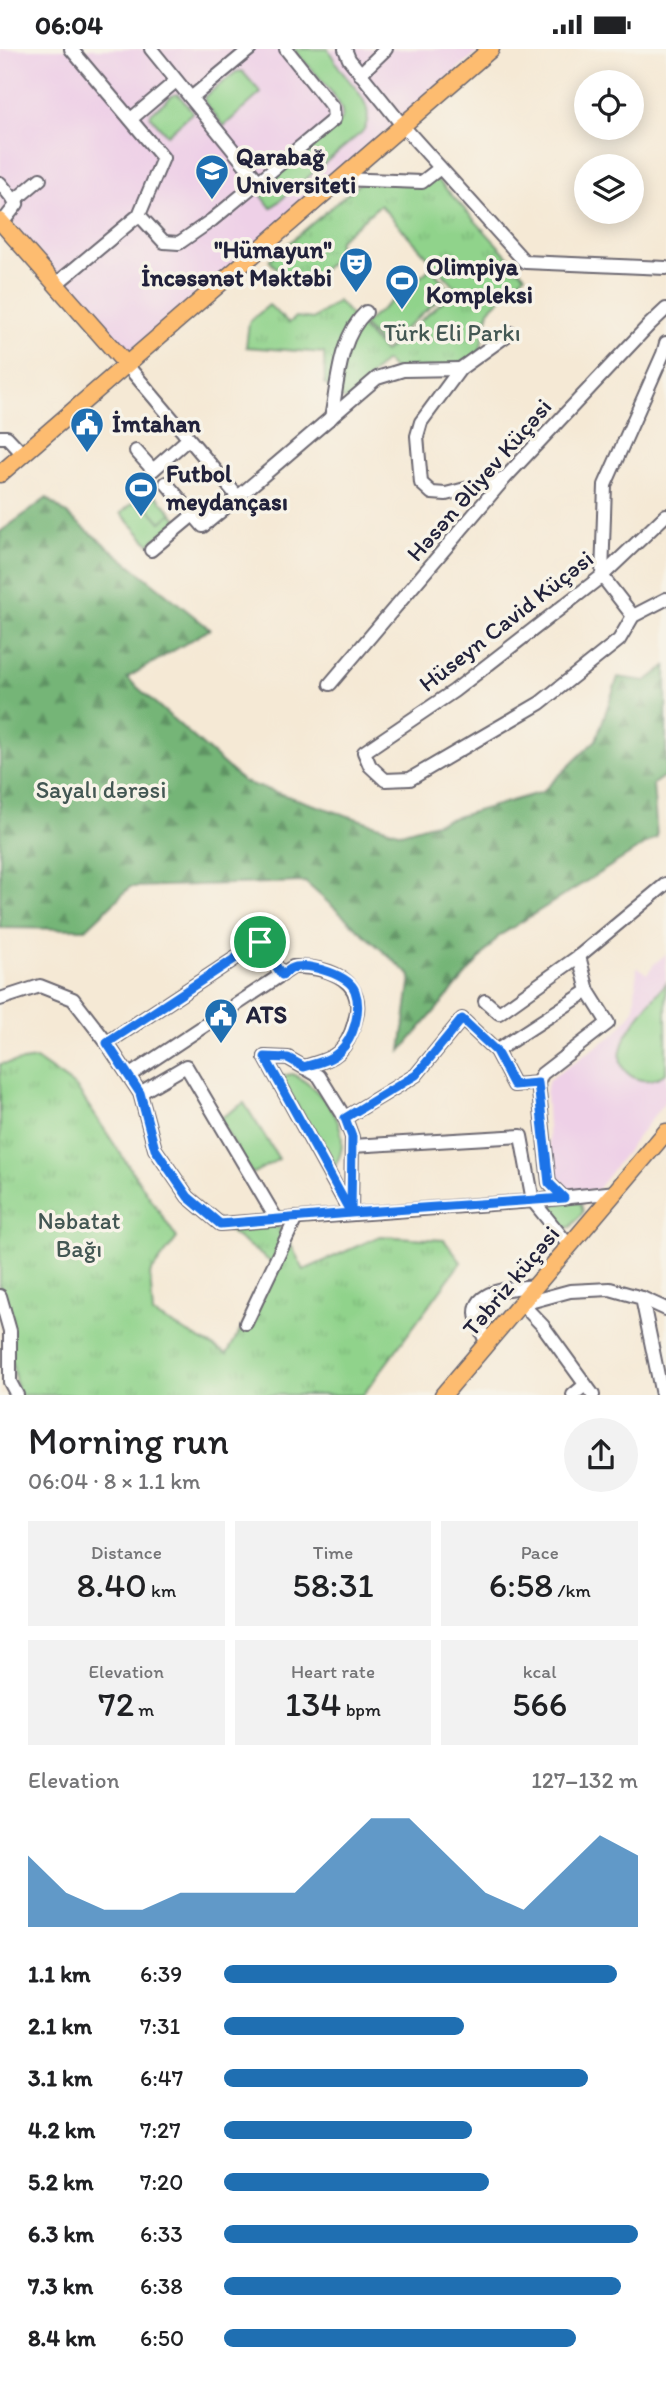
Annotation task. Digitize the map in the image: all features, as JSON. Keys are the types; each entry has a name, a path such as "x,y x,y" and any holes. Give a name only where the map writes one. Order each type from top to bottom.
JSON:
{"main road":[{"path":"1,472 491,49"},
{"path":"1,222 126,364"},
{"name":"Təbriz küçəsi","path":"443,1395 666,1132"}],"street":[{"path":"55,285 139,215 163,158 71,49"},
{"path":"151,49 259,182"},
{"path":"191,98 250,49"},
{"path":"139,215 164,242 179,243 212,220 329,124 335,114 286,49"},
{"path":"345,49 360,74 402,125 525,263 666,268"},
{"path":"360,74 386,49"},
{"path":"131,119 176,81"},
{"path":"340,179 422,183 440,168"},
{"path":"14,201 40,179"},
{"path":"0,183 17,204 1,222"},
{"name":"Həsən Əliyev Küçəsi","path":"330,684 504,479 604,371 666,309"},
{"path":"331,418 343,353 356,321 366,312"},
{"path":"504,479 446,494 432,493 421,483 417,436 421,422 460,369 510,333"},
{"path":"666,344 605,485 602,576 633,617 666,599"},
{"path":"126,364 238,497"},
{"path":"166,483 203,526 377,378 403,370 460,369"},
{"path":"0,437 7,437 23,454"},
{"path":"136,451 153,470 188,439"},
{"path":"151,550 192,515"},
{"name":"Hüseyn Cavid Küçəsi","path":"633,617 618,640 540,703 410,779 385,781 370,766 364,752 454,691 602,576 666,515"},
{"path":"485,1001 499,1013 579,956 666,884"},
{"path":"107,1043 260,942 282,975"},
{"path":"564,1198 549,1183 538,1083 542,1074 608,1023 589,991 579,956"},
{"path":"130,1075 293,967 316,969 348,981 355,990 358,1014 349,1040 338,1053 304,1067"},
{"path":"0,999 40,986 73,999 130,1075 140,1093 155,1149 188,1197 220,1224 533,1201 616,1192"},
{"path":"496,1051 589,991"},
{"path":"345,1118 416,1075 462,1019 496,1051 514,1085 538,1083"},
{"path":"265,1057 288,1058 319,1076 345,1118 352,1137 351,1213 265,1057"},
{"path":"140,1093 186,1066 277,1220"},
{"path":"352,1146 521,1136 533,1201 570,1247"},
{"path":"246,1323 296,1218"},
{"path":"487,1345 475,1314 478,1305 494,1291 537,1286"},
{"path":"573,1395 589,1390 543,1326 522,1304 570,1291 610,1289 642,1298 666,1309"},
{"path":"0,1296 10,1331 10,1382 17,1395"},
{"path":"642,1298 662,1395"}],"shaded area":[{"name":"Qarabağ Universiteti","path":"0,49 481,49 128,353 0,209"},
{"path":"666,954 666,1100 596,1191 563,1191 551,1183 546,1091 549,1080 616,1033 634,1010 637,967 647,974"}],"green space":[{"path":"293,49 328,49 361,96 368,117 362,132 271,208 259,192 338,124 342,116 336,99"},
{"path":"242,71 261,93 224,126 205,103 204,97 236,72"},
{"path":"178,94 193,112 167,135 150,116 173,95"},
{"name":"Türk Eli Parkı","path":"435,177 525,275 489,310 479,356 445,367 393,369 386,361 348,400 325,384 324,353 246,347 249,322 269,305 289,323 296,317 313,319 338,301 384,352 457,289 380,205 339,240 337,258 305,284 286,280 269,260 361,182"},
{"name":"Olimpiya Kompleksi","path":"431,268 450,290 383,347 363,325"},
{"path":"156,495 172,513 161,522 145,504"},
{"name":"Futbol meydançası","path":"140,497 161,522 172,513 178,520 149,544 121,513"},
{"name":"Sayalı dərəsi","path":"47,498 210,629 127,678 244,782 401,833 542,792 596,740 618,677 646,681 666,666 666,775 653,784 657,837 499,936 401,1051 411,976 305,882 130,887 86,929 0,928 0,532"},
{"path":"666,983 666,1073 651,1080 639,1080 624,1069 620,1058 623,1045 638,1017"},
{"name":"Nəbatat Bağı","path":"36,1059 76,1087 177,1238 150,1274 153,1314 227,1354 276,1266 226,1229 265,1225 282,1228 304,1270 380,1236 444,1240 461,1262 363,1395 18,1395 0,1295 0,1064"},
{"path":"292,1074 316,1090 335,1115 342,1142 340,1156 332,1170 281,1076"},
{"path":"244,1103 279,1159 252,1174 219,1119"},
{"path":"576,1201 581,1204 583,1212 571,1227 564,1228 549,1214 553,1204"}],"place":[{"name":"Qarabağ Universiteti","path":"212,201"},
{"name":"\"Hümayun\" İncəsənət Məktəbi","path":"356,294"},
{"name":"Olimpiya Kompleksi","path":"402,311"},
{"name":"İmtahan","path":"87,454"},
{"name":"Futbol meydançası","path":"141,518"},
{"name":"ATS","path":"221,1045"}],"route":[{"path":"260,942 107,1043 140,1093 155,1149 188,1197 220,1224 351,1213 352,1137 345,1118 416,1075 462,1019 496,1051 514,1085 538,1083 549,1183 554,1191 564,1198 351,1213 265,1057 288,1058 304,1067 338,1053 349,1040 358,1014 355,990 348,981 307,967 293,967 282,975 260,942"}]}
